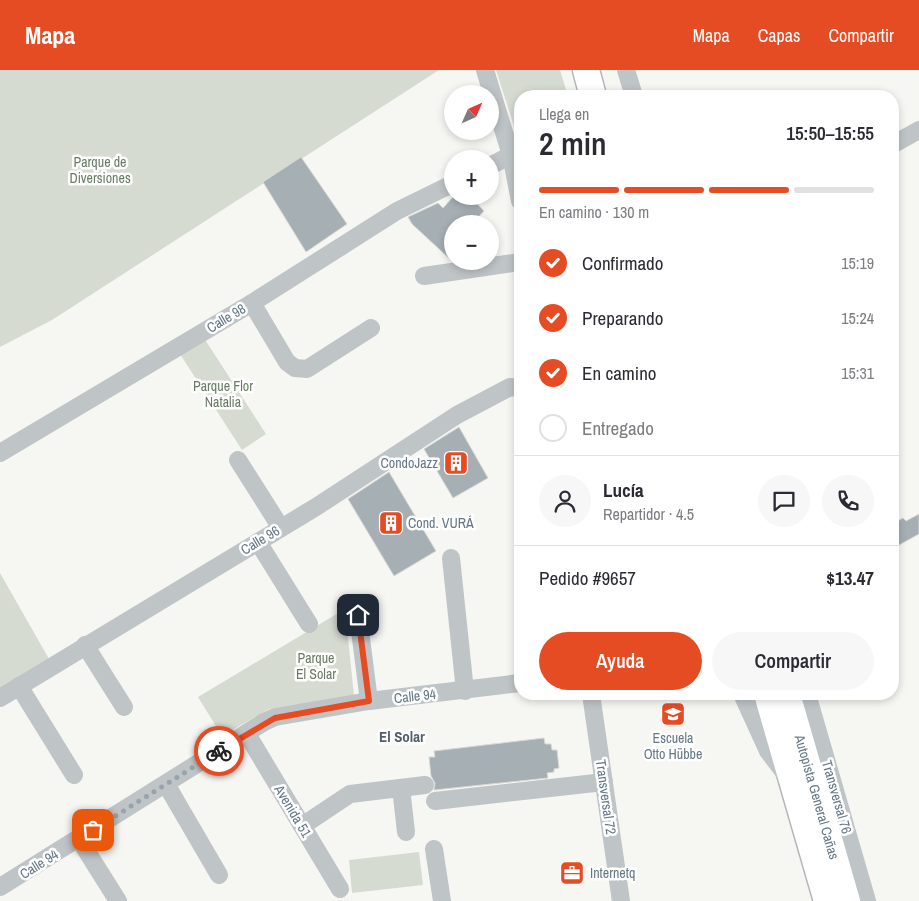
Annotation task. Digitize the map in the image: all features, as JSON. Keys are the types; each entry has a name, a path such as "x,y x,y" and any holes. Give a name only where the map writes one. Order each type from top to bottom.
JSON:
{"highway":[{"path":"586,70 591,90"},
{"path":"605,70 610,90"},
{"name":"Autopista General Cañas","path":"769,700 827,901"},
{"name":"Autopista General Cañas","path":"789,700 847,901"}],"street":[{"path":"485,70 514,170"},
{"path":"626,70 632,90"},
{"path":"899,141 919,130"},
{"path":"499,161 511,155"},
{"name":"Calle 98","path":"0,453 252,303 396,211 444,188"},
{"path":"424,276 514,263"},
{"path":"252,303 287,362 294,368 307,369 371,328"},
{"name":"Calle 96","path":"0,698 281,528 457,415 510,387 514,387"},
{"path":"238,460 281,528"},
{"path":"258,542 309,624"},
{"path":"451,558 465,691"},
{"path":"358,615 369,701"},
{"path":"85,645 124,707"},
{"name":"Calle 94","path":"0,887 275,718 369,701 514,684"},
{"path":"18,686 74,775"},
{"name":"Transversal 72","path":"592,700 621,901"},
{"path":"745,700 768,751 794,786"},
{"name":"Transversal 76","path":"809,700 867,901"},
{"name":"Avenida 51","path":"247,734 340,889"},
{"path":"435,801 604,782"},
{"path":"166,784 219,875"},
{"path":"302,826 350,794 425,785"},
{"path":"400,788 406,832"},
{"path":"79,839 118,901"},
{"path":"434,849 442,901"}],"green space":[{"name":"Parque de Diversiones","path":"0,70 439,70 52,320 0,347"},
{"path":"496,70 560,70 566,90 514,90 514,126"},
{"name":"Parque Flor Natalia","path":"204,338 266,434 242,450 180,354"},
{"path":"0,573 49,659 0,689"},
{"name":"Parque El Solar","path":"345,609 354,696 269,709 222,736 198,697"},
{"path":"419,852 423,885 352,893 349,860"}],"building":[{"path":"301,157 347,224 306,252 263,182"},
{"path":"438,203 443,208 446,205 478,205 484,211 480,215 444,215 444,254 412,224 408,217"},
{"name":"CondoJazz","path":"459,427 488,478 453,498 424,449"},
{"name":"Cond. VURÁ","path":"389,472 436,551 394,576 348,499"},
{"path":"919,514 919,534 899,545 899,520 903,518 906,521"},
{"path":"544,738 545,744 551,744 552,750 557,750 559,768 554,769 554,772 547,773 548,778 434,790 435,783 431,776 429,757 435,757 434,751"}],"way so far":[{"path":"93,830 219,751"}],"place":[{"name":"CondoJazz","path":"456,463"},
{"name":"Cond. VURÁ","path":"391,523"},
{"name":"Escuela Otto Hübbe","path":"673,714"},
{"name":"Internetq","path":"572,873"}],"district":[{"name":"El Solar","path":"402,736"}],"route":[{"path":"219,751 264,722 275,718 369,701 358,615"}]}
